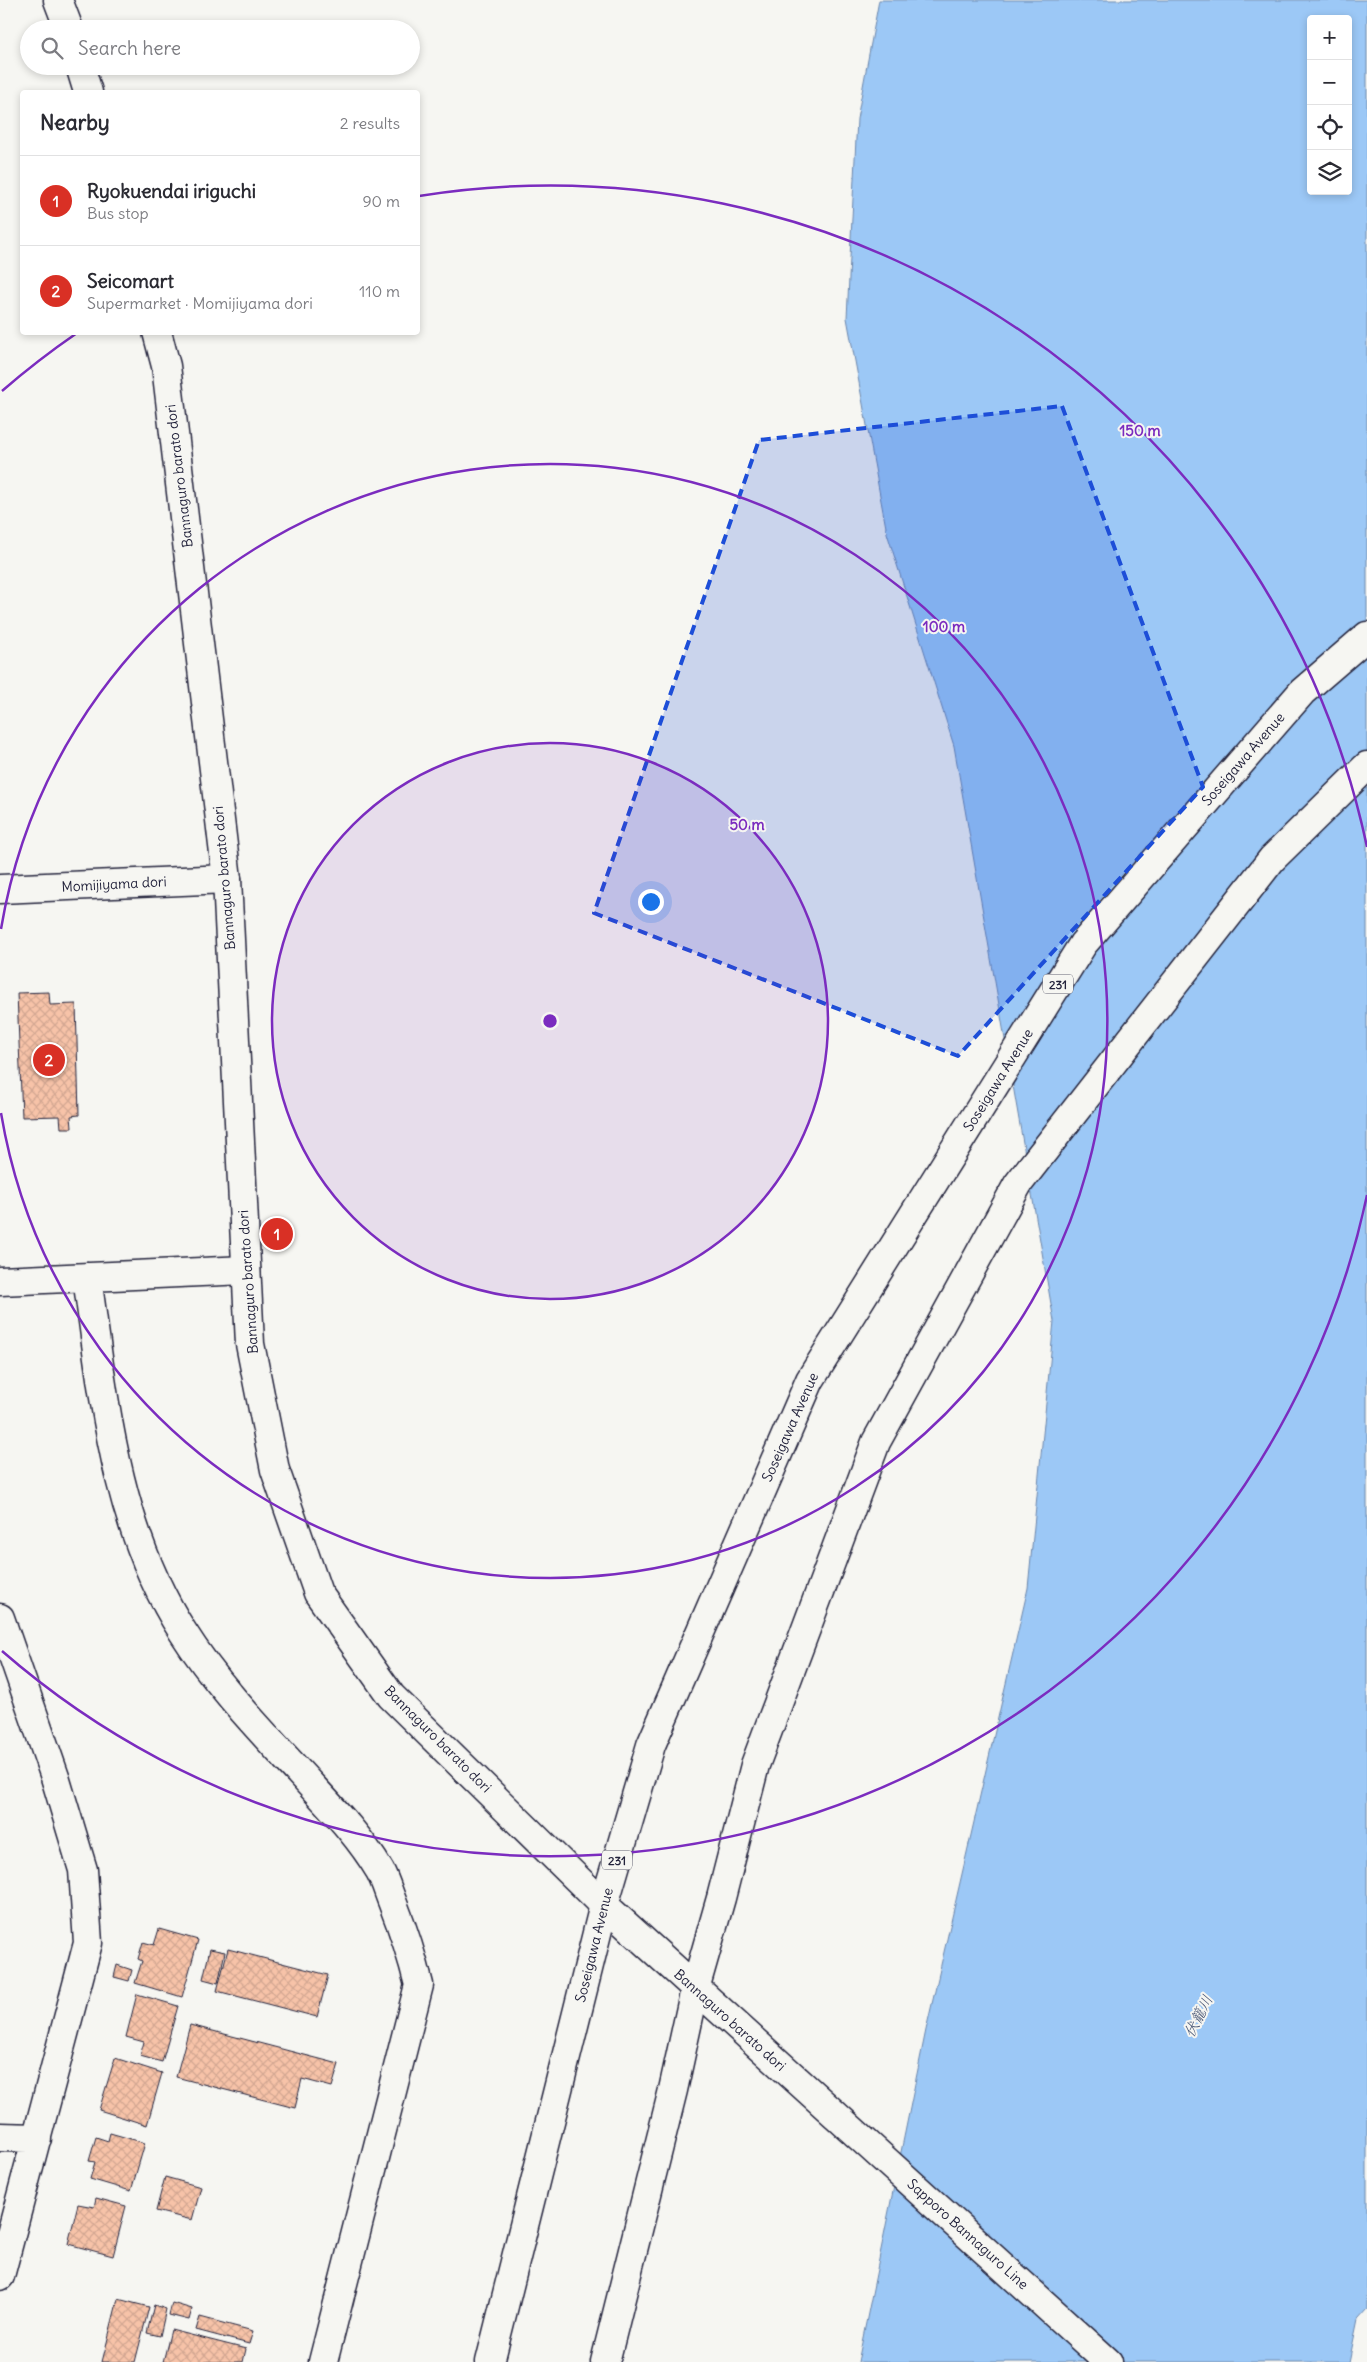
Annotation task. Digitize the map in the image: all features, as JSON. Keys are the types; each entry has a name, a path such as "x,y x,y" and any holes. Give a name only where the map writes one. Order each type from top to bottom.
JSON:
{"main road":[{"path":"58,0 66,20"},
{"path":"83,75 87,90"},
{"name":"Bannaguro barato dori","path":"158,335 166,366 227,879 250,1344 275,1470 318,1593 391,1696 604,1905 754,2043 828,2106"},
{"name":"Soseigawa Avenue","path":"490,2362 604,1905 651,1745 810,1380 1083,944 1302,692 1367,636"},
{"path":"605,2362 673,2090 695,1989 721,1898 755,1765 876,1442 1018,1184 1272,859 1367,766"},
{"name":"Momijiyama dori","path":"0,889 227,879"},
{"path":"0,1282 246,1270"},
{"path":"87,1278 105,1410 114,1460 134,1530 158,1584 183,1632 231,1696 345,1822 380,1872 408,1942 419,1985 323,2362"},
{"path":"0,1618 55,1777 83,1870 88,1943 0,2276"},
{"name":"Sapporo Bannaguro Line","path":"828,2106 1108,2362"},
{"path":"0,2137 37,2138"}],"highlighted area":[{"path":"1062,406 1203,787 958,1056 594,913 759,440"}],"water":[{"name":"伏籠川","path":"879,0 1367,0 1367,2309 1358,2319 1349,2362 858,2362 926,2030 1028,1588 1054,1321 954,746 887,533 847,318 857,119"}],"building":[{"path":"49,992 50,1005 76,1004 79,1115 71,1116 72,1128 61,1128 60,1116 22,1117 17,993"},
{"path":"159,1929 198,1940 182,1997 135,1983 142,1961 138,1959 143,1942 154,1945"},
{"path":"210,1949 225,1952 218,1983 203,1979"},
{"path":"228,1949 328,1975 317,2017 217,1991"},
{"path":"117,1965 132,1970 129,1981 114,1977"},
{"path":"137,1994 178,2006 162,2062 140,2056 144,2042 126,2037"},
{"path":"190,2025 339,2064 332,2087 302,2079 295,2108 176,2077"},
{"path":"115,2058 162,2073 147,2125 99,2110"},
{"path":"110,2133 145,2143 131,2191 90,2179 95,2162 89,2161 96,2137 108,2141"},
{"path":"165,2177 201,2187 192,2220 156,2211"},
{"path":"96,2198 126,2206 113,2256 68,2244 78,2204 94,2207"},
{"path":"118,2299 149,2307 135,2362 102,2362"},
{"path":"172,2303 192,2309 189,2320 169,2315"},
{"path":"154,2305 166,2309 160,2336 147,2333"},
{"path":"200,2317 253,2331 249,2344 196,2330"},
{"path":"171,2330 246,2349 243,2362 163,2362"}],"place":[{"name":"Seicomart","path":"49,1060"},
{"name":"Ryokuendai iriguchi","path":"277,1234"}]}
